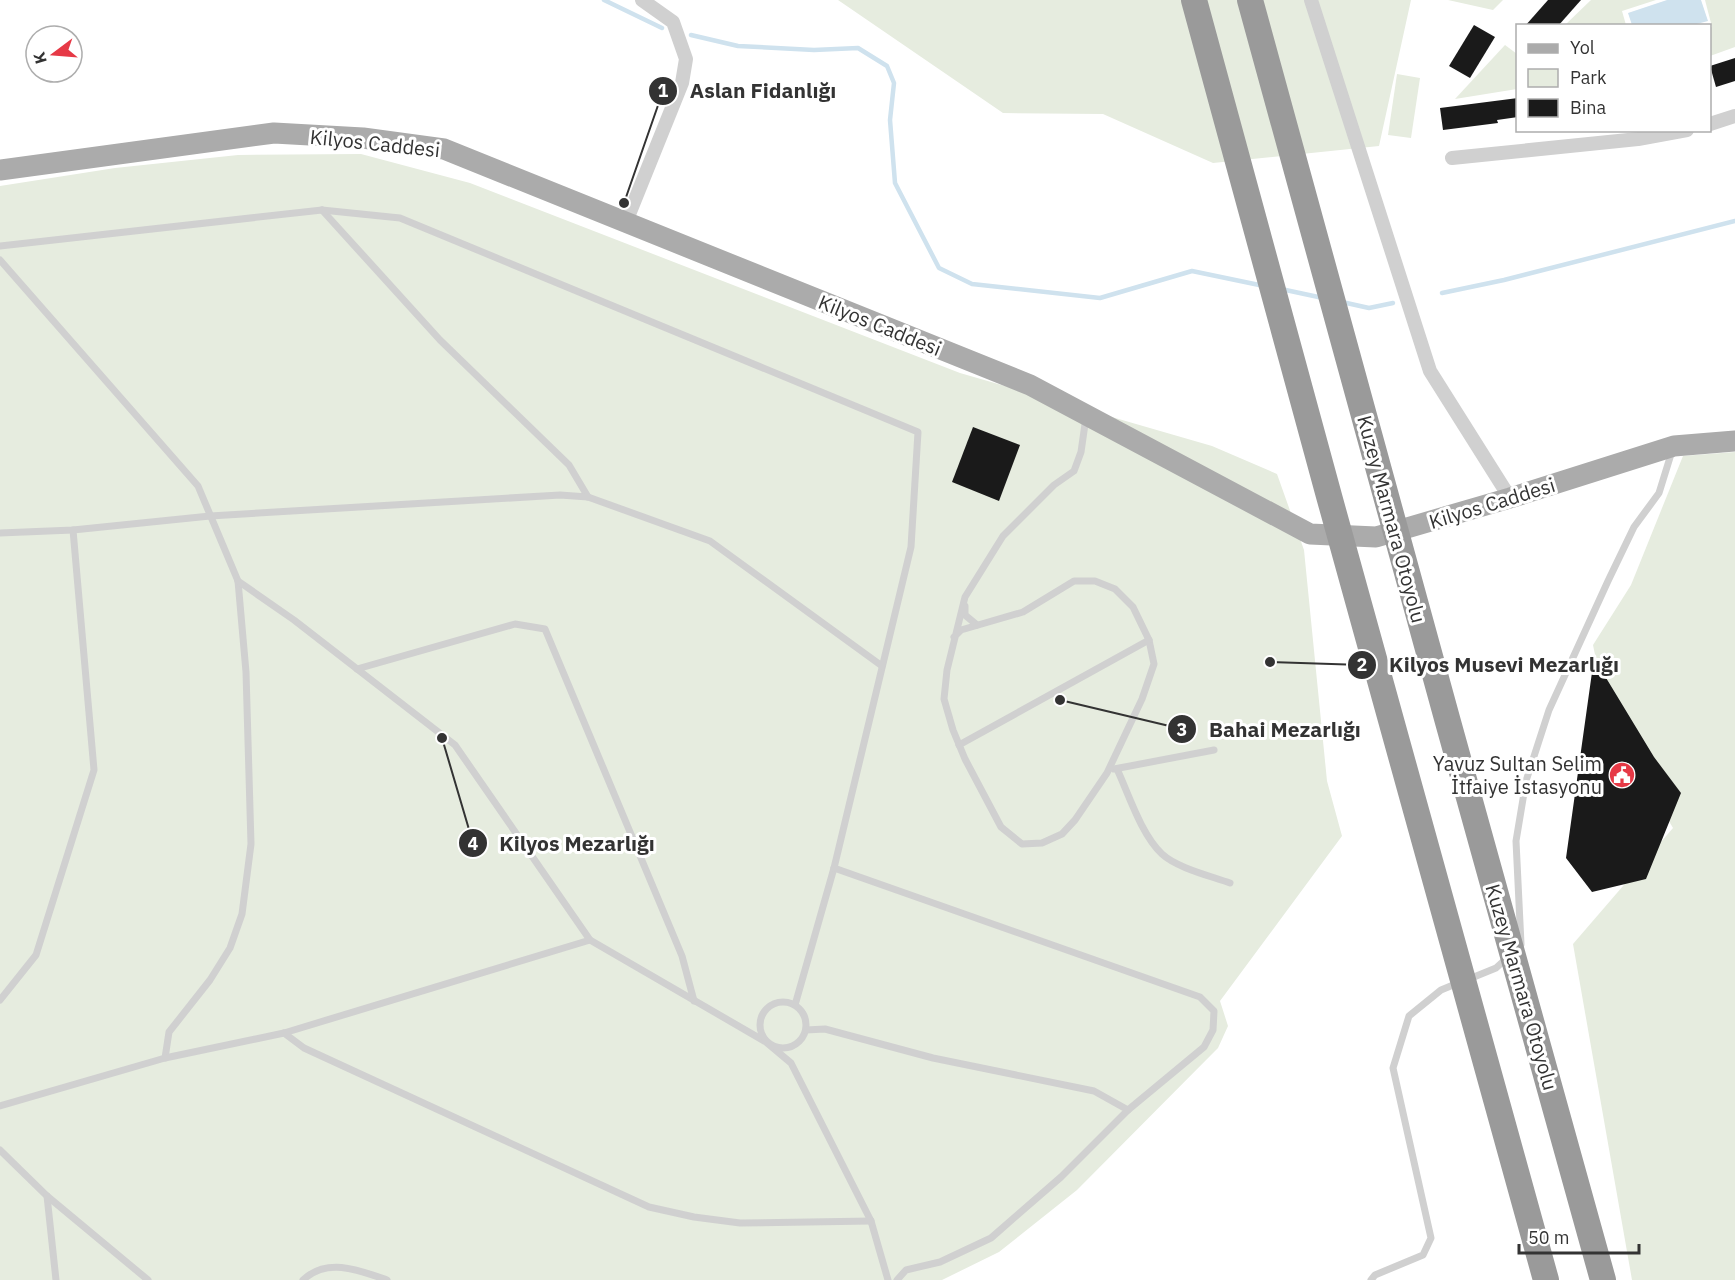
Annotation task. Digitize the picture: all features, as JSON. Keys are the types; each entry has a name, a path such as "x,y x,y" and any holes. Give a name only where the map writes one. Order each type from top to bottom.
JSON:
{"highway":[{"path":"1194,0 1546,1280"},
{"name":"Kuzey Marmara Otoyolu","path":"1250,0 1438,689 1603,1280"}],"main road":[{"name":"Kilyos Caddesi","path":"0,170 274,133 363,138 444,149 1030,385 1310,534 1376,537 1510,498 1674,446 1735,441"}],"street":[{"path":"626,222 682,83 686,59 674,22 642,0"},
{"path":"1311,0 1430,371 1510,498"},
{"path":"1711,124 1735,116"},
{"path":"1452,158 1638,139 1676,132"}],"lane":[{"path":"322,210 440,340 569,465 588,497"},
{"path":"0,246 322,210 400,219 918,432 911,547 834,868 795,1005"},
{"path":"0,260 198,486 238,581 246,672 251,844 242,914 231,948 210,980 169,1032 165,1058"},
{"path":"954,637 961,630 1023,612 1074,581 1095,581 1115,589 1132,607 1149,640 1154,664 1142,699 1109,771 1075,820 1062,834 1042,843 1022,844 1001,827 959,745 944,699 947,670 954,637 965,597 1003,536 1054,484 1074,471 1081,453 1086,415"},
{"path":"1371,1280 1375,1275 1423,1255 1431,1238 1393,1068 1409,1016 1441,990 1496,968 1522,946 1516,841 1526,781 1549,710 1634,527 1659,493 1674,446"},
{"path":"0,533 73,530 210,516 560,495 588,497 710,541 882,666"},
{"path":"0,1000 36,955 94,770 73,530"},
{"path":"238,581 294,620 455,745 590,940 694,1001 766,1042 779,1048 788,1048 803,1039 806,1030 806,1019 803,1012 795,1005 776,1002 764,1011 760,1018 760,1034 766,1042 792,1063 871,1221 888,1280"},
{"path":"965,597 965,615 977,625"},
{"path":"357,669 514,624 545,629 682,956 694,1001"},
{"path":"959,745 1149,640"},
{"path":"1109,771 1214,750"},
{"path":"1117,769 1148,837 1163,856 1230,883"},
{"path":"834,868 1200,997 1214,1011 1214,1030 1204,1047 1128,1110 1061,1177 991,1238 940,1262 906,1270 897,1280"},
{"path":"0,1106 165,1058 284,1033 590,940"},
{"path":"806,1030 825,1029 933,1058 1094,1090 1128,1110"},
{"path":"284,1033 304,1048 649,1206 694,1217 740,1223 871,1221"},
{"path":"0,1150 47,1196 148,1280"},
{"path":"47,1196 56,1280"},
{"path":"303,1280 309,1274 332,1266 353,1268 387,1280"}],"green space":[{"path":"838,0 1411,0 1379,146 1213,163 1103,114 1003,113"},
{"path":"1448,0 1503,0 1493,10"},
{"path":"1591,0 1656,0 1622,11 1626,24 1566,24"},
{"path":"1705,0 1735,0 1735,47 1711,56 1712,27"},
{"path":"1505,45 1516,53 1516,89 1455,99"},
{"path":"1397,74 1420,78 1411,138 1388,135"},
{"path":"361,154 470,183 960,373 1212,446 1277,474 1304,550 1327,781 1342,836 1220,1001 1228,1026 1218,1048 1077,1190 999,1252 942,1280 0,1280 0,186 115,168 238,155"},
{"path":"1735,452 1735,1280 1632,1280 1573,944 1673,828 1608,718 1593,645 1631,585 1683,456"}],"water":[{"path":"1667,0 1701,0 1708,21 1697,24 1632,24 1628,13"}],"building":[{"path":"1548,0 1581,0 1560,24 1527,24"},
{"path":"1474,25 1495,37 1470,78 1449,66"},
{"path":"1735,58 1735,81 1716,87 1711,66"},
{"path":"1516,98 1516,117 1497,120 1498,123 1443,130 1440,108"},
{"path":"973,427 1020,445 999,501 952,482"},
{"name":"Yavuz Sultan Selim İtfaiye İstasyonu","path":"1594,658 1654,757 1681,793 1646,879 1592,892 1566,858"}],"waterway":[{"path":"604,0 662,28"},
{"path":"691,35 738,46 814,50 858,48 887,66 894,83 890,120 895,183 939,268 972,284 1100,298 1192,271 1264,286"},
{"path":"1442,293 1504,280 1735,221"},
{"path":"1281,289 1323,298"},
{"path":"1342,302 1369,308 1393,303"}],"place":[{"name":"Aslan Fidanlığı","path":"624,203"},
{"name":"Kilyos Musevi Mezarlığı","path":"1270,662"},
{"name":"Bahai Mezarlığı","path":"1060,700"},
{"name":"Kilyos Mezarlığı","path":"442,738"},
{"name":"Yavuz Sultan Selim İtfaiye İstasyonu","path":"1622,775"}]}
